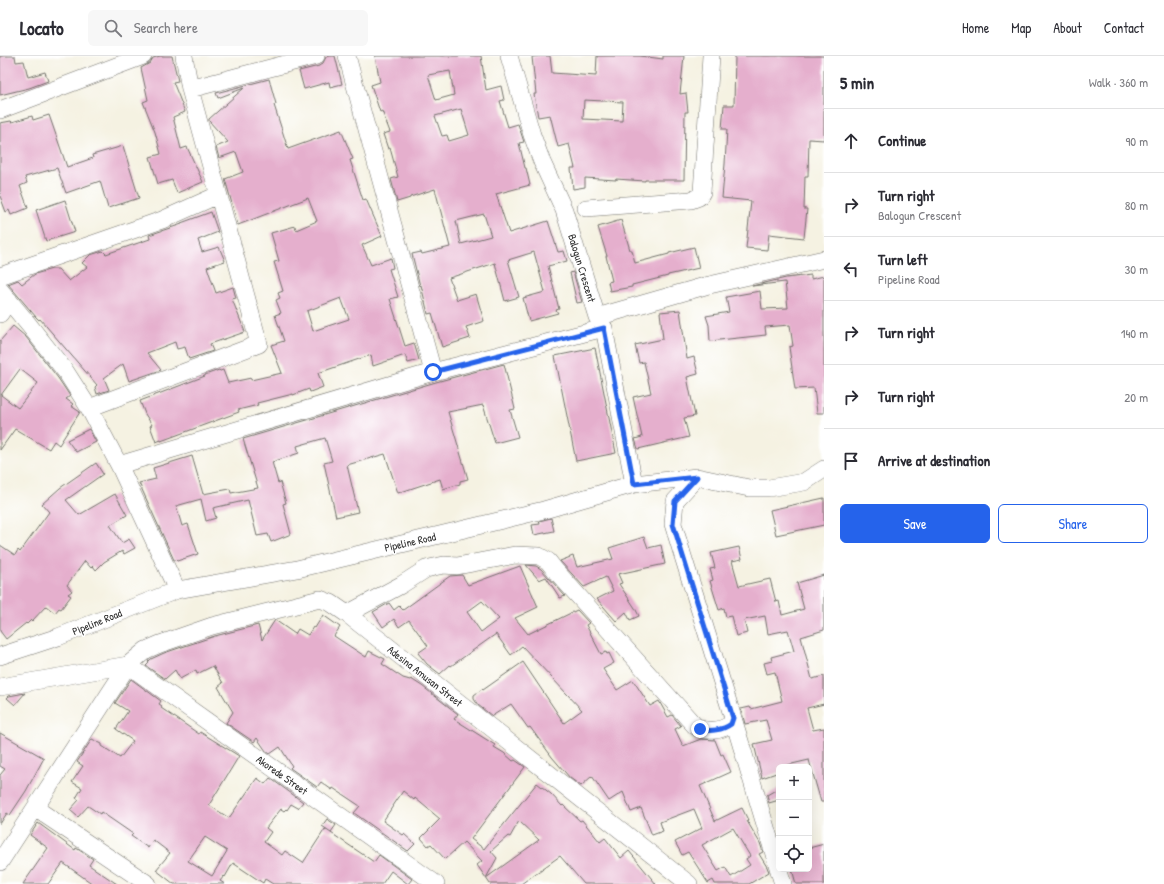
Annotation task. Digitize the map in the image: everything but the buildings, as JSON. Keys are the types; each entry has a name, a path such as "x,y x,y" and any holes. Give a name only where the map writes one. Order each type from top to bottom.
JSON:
{"street":[{"path":"0,110 143,56"},
{"path":"89,408 259,344 190,89 184,56"},
{"path":"190,89 316,56"},
{"path":"347,56 433,372"},
{"name":"Balogun Crescent","path":"510,56 532,135 542,162 564,210 601,322 634,484"},
{"path":"586,208 691,200 700,197 702,192 710,56"},
{"path":"0,276 162,220 218,195"},
{"path":"119,465 601,322 706,286 824,259"},
{"path":"3,301 66,372 89,408 119,465 177,590"},
{"name":"Pipeline Road","path":"0,656 58,637 177,590 297,569 544,510 634,484 697,477 749,488 769,488 804,482 824,469"},
{"path":"697,477 675,501 673,524 783,884"},
{"path":"347,614 401,585 426,569 444,565 457,566 515,555 539,556 548,561 695,726 705,731 720,730 731,724 733,718"},
{"name":"Adesina Amusan Street","path":"128,665 146,650 212,626 320,599 331,603 347,614 689,884"},
{"path":"0,688 128,665"},
{"path":"0,862 128,665"},
{"name":"Akorede Street","path":"128,665 436,884"},
{"path":"35,808 148,884"}],"route":[{"path":"433,372 604,328 634,484 697,477 675,501 673,524 733,718 731,724 726,728 705,731 700,729"}]}
